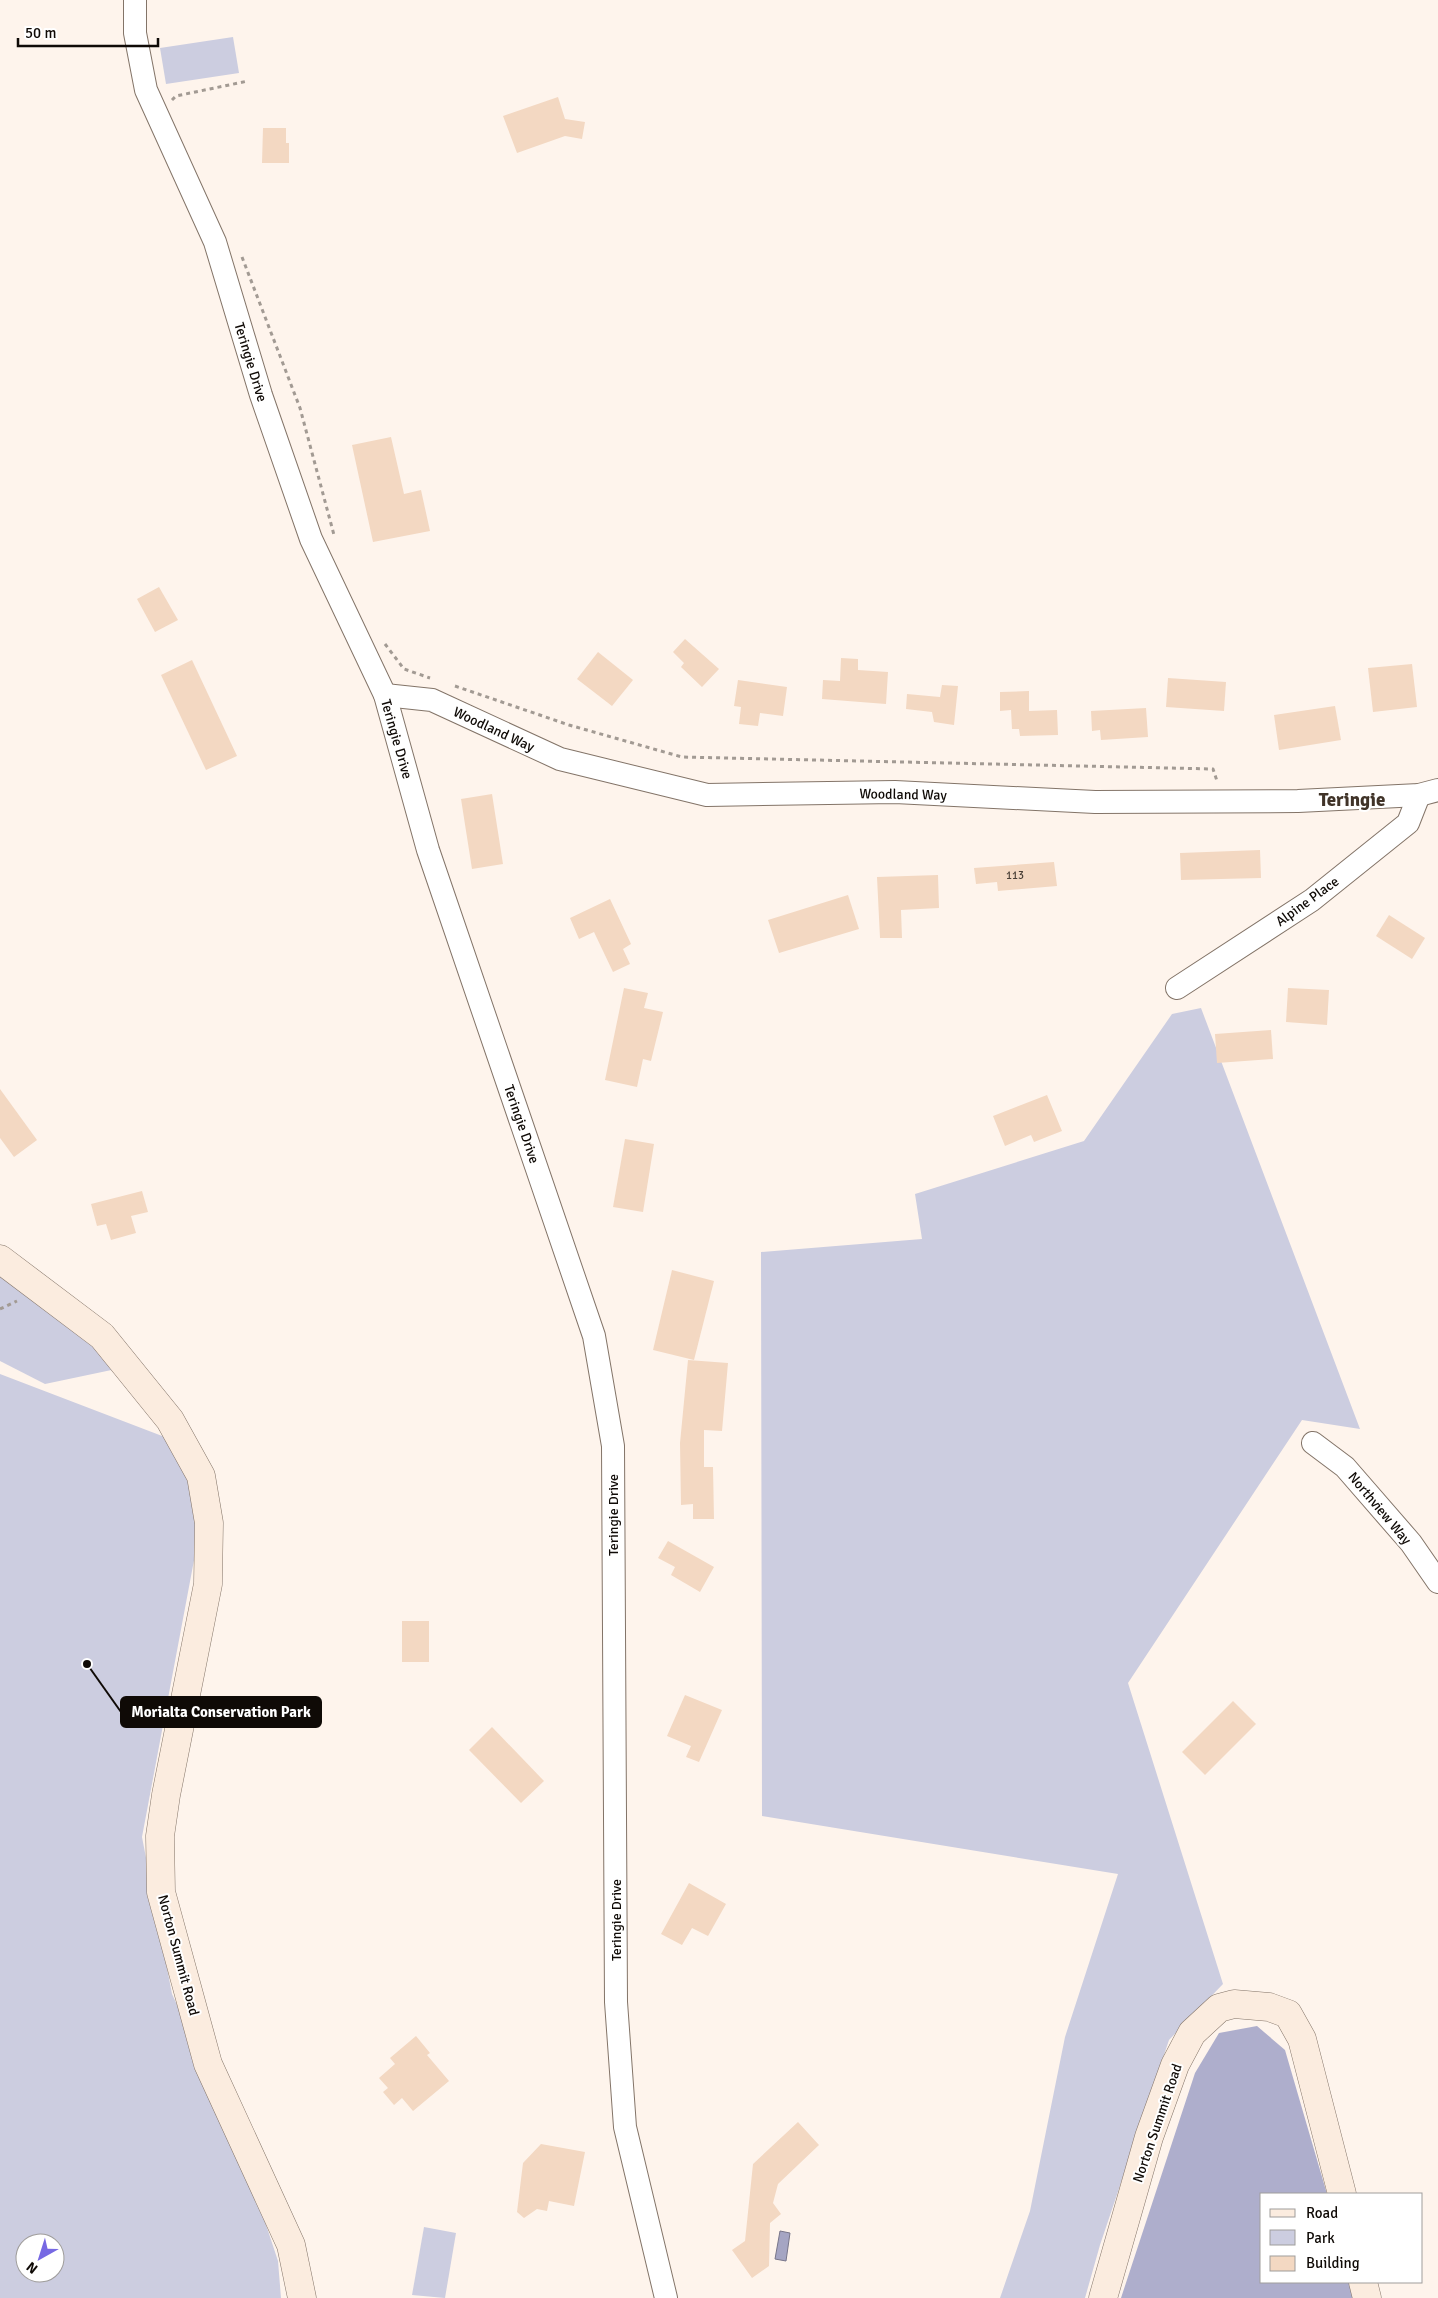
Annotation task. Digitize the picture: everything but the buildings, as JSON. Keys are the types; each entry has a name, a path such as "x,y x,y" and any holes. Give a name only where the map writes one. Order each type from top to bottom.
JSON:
{"main road":[{"name":"Norton Summit Road","path":"0,1259 102,1336 170,1420 201,1476 210,1523 208,1584 166,1795 160,1836 161,1892 208,2064 291,2245 302,2298"},
{"name":"Norton Summit Road","path":"1103,2298 1149,2136 1175,2065 1192,2033 1219,2008 1234,2004 1278,2011 1302,2039 1342,2193"},
{"path":"1363,2283 1368,2298"}],"street":[{"name":"Teringie Drive","path":"135,0 135,33 146,90 214,242 261,395 311,540 385,695 428,850 596,1346 613,1446 616,2002 625,2127 666,2298"},
{"name":"Woodland Way","path":"385,695 432,700 560,759 707,795 895,792 1095,802 1298,801 1429,793"},
{"name":"Alpine Place","path":"1177,988 1312,900 1408,823 1429,793"},
{"name":"Northview Way","path":"1313,1443 1345,1467 1411,1543 1438,1582"}],"path":[{"path":"158,117 176,96 248,81"},
{"path":"241,254 300,408 336,543"},
{"path":"381,639 404,669 432,678"},
{"path":"450,684 569,725 682,757 1213,770 1225,801"}],"green space":[{"path":"233,37 239,73 166,84 160,48"},
{"path":"1201,1008 1360,1429 1302,1420 1128,1683 1223,1984 1169,2040 1100,2245 1085,2298 1000,2298 1030,2211 1065,2037 1118,1874 762,1816 761,1252 922,1239 915,1194 1084,1141 1172,1014"},
{"path":"0,1268 121,1368 45,1384 0,1361"},
{"path":"0,1374 170,1439 207,1491 142,1837 172,1994 234,2128 278,2261 281,2298 0,2298"},
{"path":"424,2227 456,2233 445,2298 412,2295"}],"shaded area":[{"path":"1257,2026 1285,2050 1327,2193 1260,2193 1260,2283 1353,2283 1358,2298 1121,2298 1195,2073 1219,2033"},
{"path":"780,2231 790,2233 786,2261 775,2259"}],"place":[{"name":"Morialta Conservation Park","path":"87,1664"}],"district":[{"name":"Teringie","path":"1352,799"}]}
